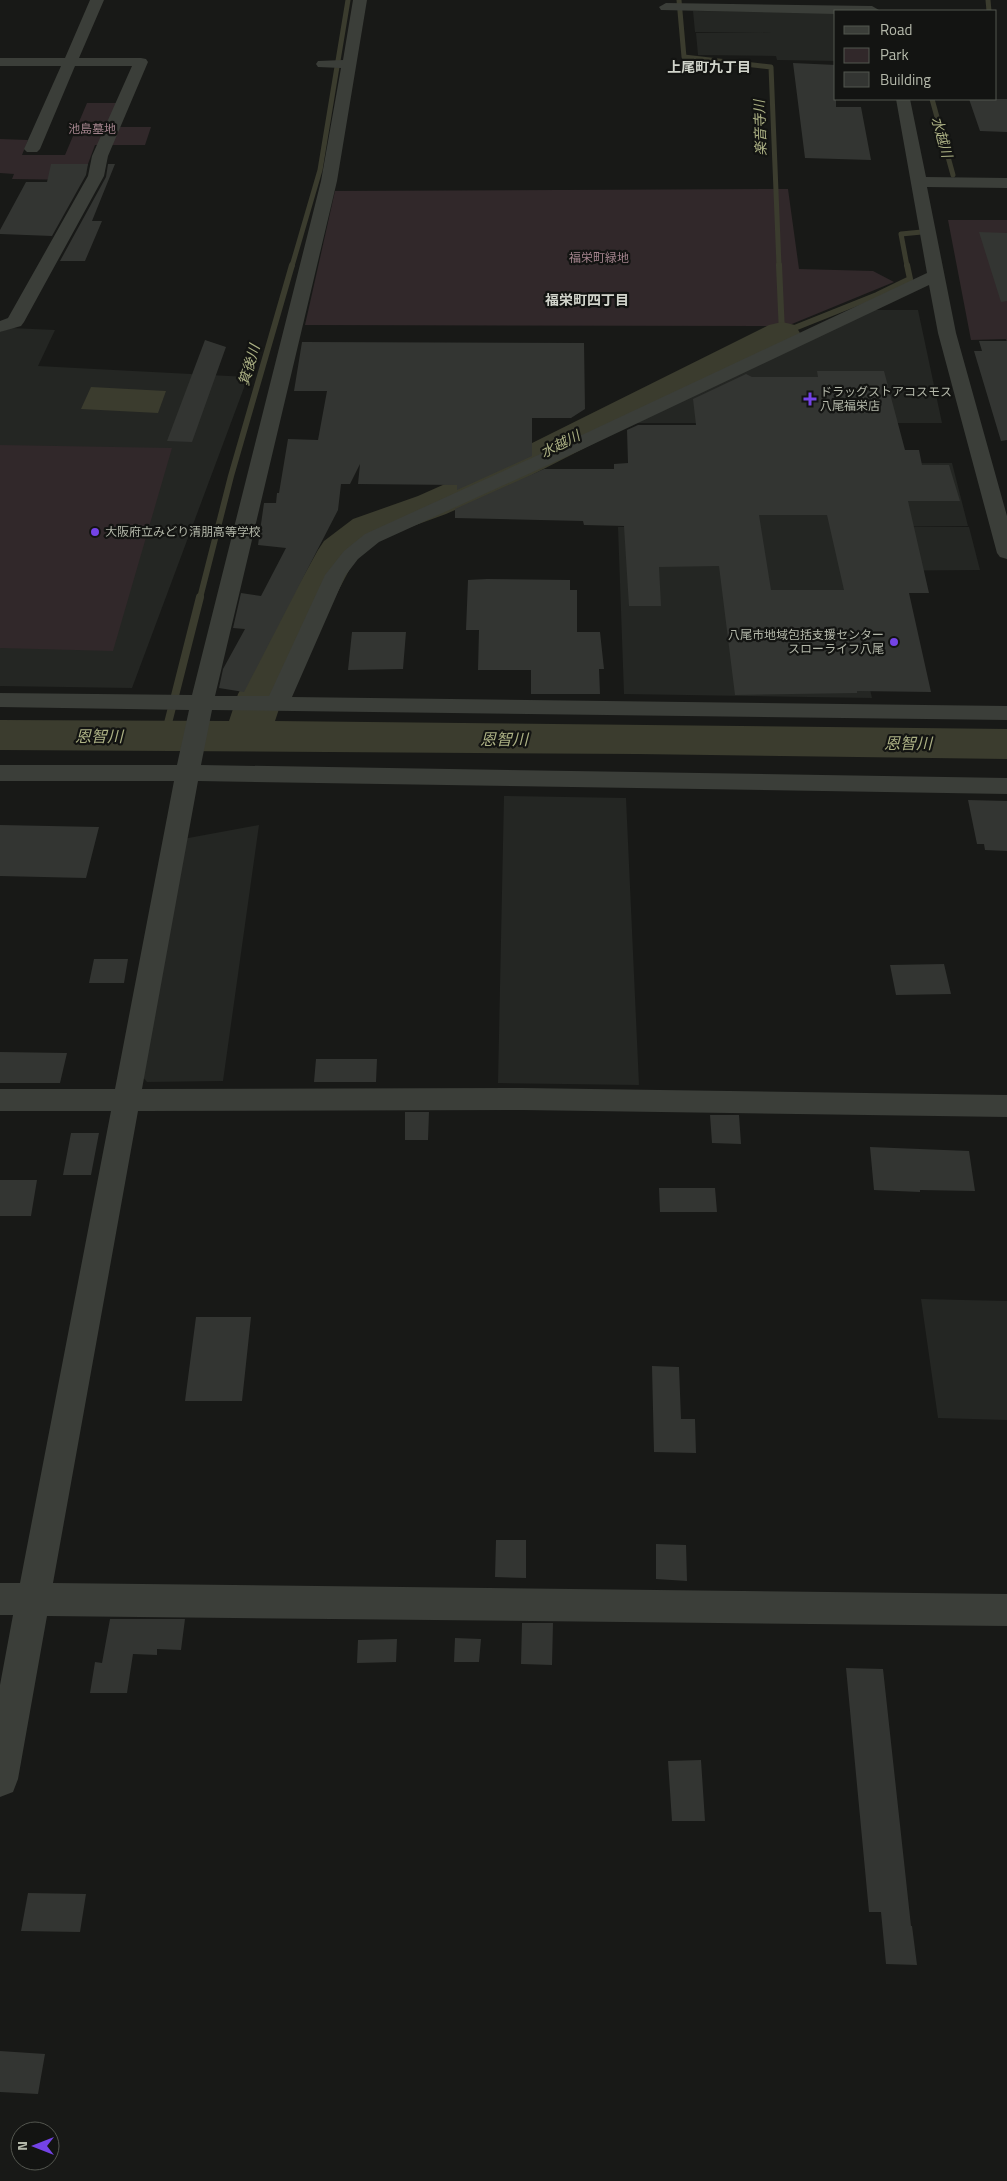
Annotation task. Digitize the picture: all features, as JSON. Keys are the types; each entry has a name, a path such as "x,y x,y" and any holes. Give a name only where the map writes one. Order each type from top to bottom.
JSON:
{"street":[{"path":"32,149 97,0"},
{"path":"0,1779 35,1599 125,1100 188,771 201,707 329,181 360,0"},
{"path":"666,7 870,7"},
{"path":"0,62 142,62 100,156 96,176 15,322 0,327"},
{"path":"323,64 348,64"},
{"path":"903,100 948,333 1007,552"},
{"path":"918,182 1007,182"},
{"path":"275,703 335,575 351,555 372,538 576,445 937,275"},
{"path":"0,700 137,702 201,707 243,702 1007,713"},
{"path":"0,773 188,771 1007,786"},
{"path":"0,1100 523,1099 1007,1106"},
{"path":"0,1598 1007,1610"}],"shaded area":[{"path":"693,11 834,12 834,61 777,60 776,56 698,55 696,33 773,33 695,32"},
{"path":"865,310 918,310 942,423 631,423"},
{"name":"大阪府立みどり清朋高等学校","path":"11,328 55,330 38,366 248,377 132,688 0,686 0,332"},
{"path":"91,387 166,391 158,413 81,409"},
{"path":"952,463 968,526 846,526 969,527 980,570 843,571 872,698 624,694 618,527 642,527 624,464"},
{"path":"504,796 626,798 639,1085 498,1083"},
{"path":"259,825 223,1081 147,1082 140,1074 183,839"},
{"path":"921,1299 1007,1301 1007,1420 938,1418"}],"green space":[{"name":"池島墓地","path":"87,103 117,103 109,127 151,127 145,145 95,145 82,180 12,179 14,174 0,173 0,139 28,140 22,155 65,155"},
{"name":"福栄町緑地","path":"788,189 799,269 873,271 894,282 787,326 305,325 335,191"},
{"path":"948,220 1007,220 1007,342 1006,339 971,340"},
{"path":"0,445 172,448 113,651 0,648"}],"building":[{"path":"793,63 834,65 834,100 836,100 836,107 861,107 871,160 805,158"},
{"path":"1007,99 1007,132 980,131 969,100"},
{"path":"51,164 88,164 86,175 52,236 0,234 0,230 26,182 47,182"},
{"path":"108,164 115,164 92,221 102,221 85,261 60,261 106,177"},
{"path":"979,232 1007,233 1007,301 1001,302"},
{"path":"205,340 226,347 192,442 167,441"},
{"path":"979,341 1007,341 1007,440 1001,441 974,351 982,351"},
{"path":"302,342 584,343 585,409 571,418 532,418 532,456 457,490 457,485 358,484 360,464 350,484 341,484 338,510 244,692 219,688 223,669 245,629 233,628 241,593 261,596 286,548 258,545 264,503 276,503 277,493 279,493 288,439 318,440 327,391 294,391"},
{"path":"817,371 884,371 905,450 919,450 922,465 949,465 960,501 908,501 929,593 909,593 931,692 857,691 857,693 735,695 719,566 659,567 661,606 629,606 624,526 584,525 583,521 455,518 455,509 544,469 614,469 614,464 628,463 627,430 638,425 696,425 693,399 746,374 752,377 818,377","holes":["759,515 827,515 844,590 771,590"]},
{"path":"468,580 570,580 570,590 577,590 577,632 600,632 604,669 599,669 600,694 531,694 531,670 478,670 479,630 466,630"},
{"path":"352,632 406,632 403,669 348,670"},
{"path":"968,800 1007,801 1007,851 985,850 984,844 977,844"},
{"path":"0,825 99,827 86,878 0,876"},
{"path":"94,959 128,959 124,983 89,983"},
{"path":"944,964 951,994 896,995 890,965"},
{"path":"0,1052 67,1053 60,1083 0,1083"},
{"path":"316,1059 377,1059 376,1082 314,1082"},
{"path":"405,1112 429,1112 428,1140 405,1140"},
{"path":"710,1115 739,1115 741,1144 712,1143"},
{"path":"71,1133 99,1133 91,1175 63,1175"},
{"path":"870,1147 969,1151 975,1191 920,1190 920,1192 874,1190"},
{"path":"0,1180 37,1180 31,1216 0,1216"},
{"path":"659,1188 715,1188 717,1212 660,1212"},
{"path":"196,1317 251,1317 242,1401 185,1401"},
{"path":"652,1366 679,1367 681,1419 695,1419 696,1453 654,1452"},
{"path":"496,1540 526,1540 526,1578 495,1577"},
{"path":"656,1544 686,1545 687,1581 656,1579"},
{"path":"110,1619 185,1619 181,1650 157,1649 157,1655 133,1654 127,1693 90,1693 95,1662 102,1663"},
{"path":"522,1623 553,1623 552,1665 521,1664"},
{"path":"455,1638 481,1639 479,1662 454,1662"},
{"path":"397,1639 396,1662 357,1663 358,1640"},
{"path":"846,1668 883,1669 911,1926 917,1965 886,1964 881,1912 869,1912"},
{"path":"701,1760 705,1821 672,1821 668,1761"},
{"path":"28,1893 86,1894 80,1932 21,1931"},
{"path":"0,2051 45,2054 38,2094 0,2092"}],"waterway":[{"name":"箕後川","path":"292,266 320,170 348,0"},
{"name":"楽音寺川","path":"679,0 684,57 771,67 779,266"},
{"name":"水越川","path":"988,0 989,10"},
{"name":"水越川","path":"932,100 953,175"},
{"name":"水越川","path":"907,266 901,234 922,232"},
{"name":"箕後川","path":"200,598 231,476 292,265"},
{"name":"水越川","path":"779,265 782,333 877,295 910,279 907,265"},
{"name":"水越川","path":"247,736 261,694 339,550 368,528 432,505 504,473 782,333"},
{"name":"箕後川","path":"165,735 200,597"},
{"name":"恩智川","path":"0,735 637,739 1007,744"}],"place":[{"name":"ドラッグストアコスモス 八尾福栄店","path":"810,399"},
{"name":"大阪府立みどり清朋高等学校","path":"95,532"},
{"name":"八尾市地域包括支援センター スローライフ八尾","path":"894,642"}],"district":[{"name":"上尾町九丁目","path":"709,67"},
{"name":"福栄町四丁目","path":"587,300"}]}
